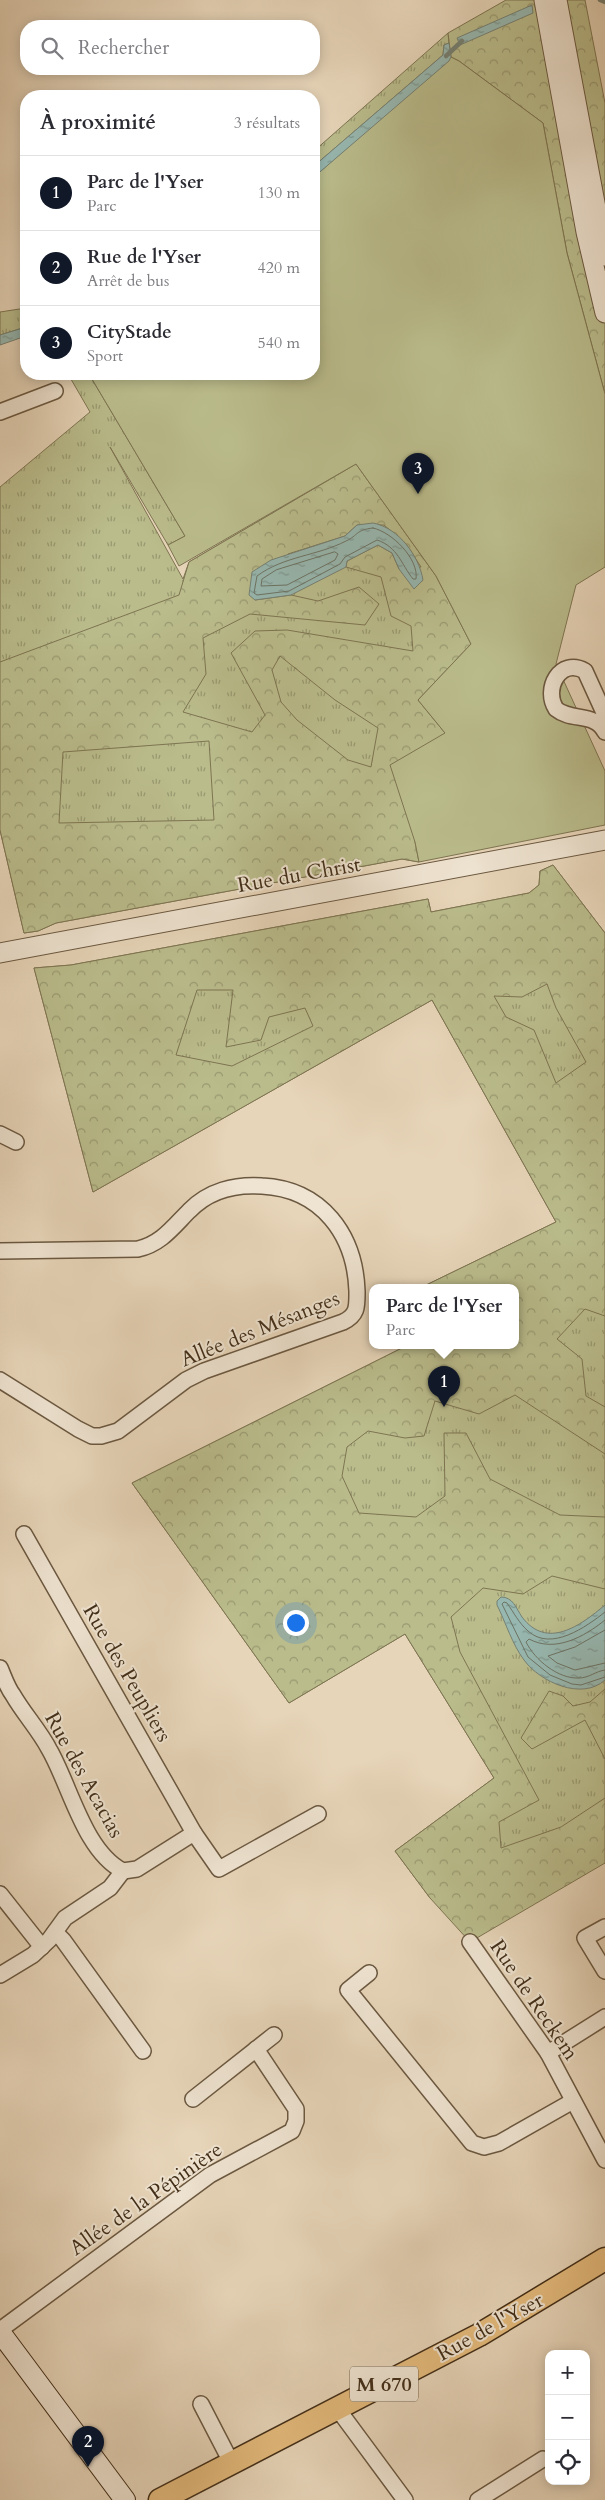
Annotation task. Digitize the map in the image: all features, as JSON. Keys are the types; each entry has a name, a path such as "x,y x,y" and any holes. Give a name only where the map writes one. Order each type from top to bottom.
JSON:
{"main road":[{"name":"Rue de l'Yser","path":"160,2500 506,2320 605,2259"},
{"path":"0,2331 125,2500"}],"street":[{"path":"551,4 605,256"},
{"path":"551,4 586,232 605,313"},
{"path":"0,412 54,391"},
{"path":"605,715 586,671 572,668 558,674 554,679 552,698 556,709 571,717 592,719 601,725 605,732"},
{"name":"Rue du Christ","path":"0,953 605,840"},
{"name":"Rue du Christ","path":"0,960 34,956 377,891 407,888 605,848"},
{"path":"0,1134 16,1142"},
{"name":"Allée des Mésanges","path":"0,1251 138,1249 147,1247 163,1238 196,1204 217,1192 240,1186 274,1187 296,1193 315,1204 338,1227 353,1257 356,1275 357,1308 354,1316 343,1322 194,1375 118,1431 101,1436 92,1436 78,1429 0,1380"},
{"name":"Rue des Peupliers","path":"24,1534 194,1833 219,1869 318,1814"},
{"name":"Rue des Acacias","path":"0,1668 6,1699 50,1750 74,1804 93,1838 109,1862 123,1871"},
{"path":"0,1975 42,1947 71,1912 110,1888 123,1871 137,1869 194,1833"},
{"path":"0,1894 42,1947"},
{"path":"605,1926 585,1938 605,1971"},
{"path":"55,1932 63,1940 143,2051"},
{"name":"Rue de Reckem","path":"470,1942 548,2053 605,2160"},
{"path":"369,1974 348,1990 472,2143 484,2147 499,2143 573,2101"},
{"path":"548,2053 605,2017"},
{"path":"193,2099 274,2036"},
{"name":"Allée de la Pépinière","path":"0,2331 204,2179 292,2131 296,2121 296,2109 256,2049"},
{"path":"202,2404 231,2462"},
{"path":"337,2408 405,2500"},
{"path":"478,2500 543,2459"}],"green space":[{"path":"506,0 585,0 605,103 605,394 567,253 543,123 451,57 448,33"},
{"path":"448,33 449,43 444,45 443,55 320,161 320,146"},
{"path":"451,57 543,123 567,253 605,394 605,567 576,585 556,664 605,771 605,825 419,862 415,842 390,765 445,733 418,700 471,644 436,576 356,464 179,566 168,545 185,536 93,380 320,380 320,172"},
{"path":"20,309 20,329 0,335 0,312"},
{"path":"71,380 93,380 185,536 168,545 110,447 183,579 189,562 356,464 436,576 390,765 419,862 402,859 56,923 38,931 24,933 0,830 0,487 90,412"},
{"path":"356,464 436,576 471,644 418,700 445,733 415,842 419,862 402,859 56,923 38,931 24,933 0,830 0,662 179,595 189,562","holes":["357,525 384,525 406,544 421,567 399,569 392,553 378,545 347,561 346,567 381,577 391,616 411,626 413,651 287,630 255,631 231,653 265,715 252,732 183,712 206,674 203,638 250,614 365,625 379,604 359,587 318,601 291,595 255,600 288,554 345,536","280,656 335,700 378,728 371,767 348,760 297,720 281,702 272,670","209,741 214,820 59,823 63,752"]},
{"path":"553,865 605,933 605,1863 430,1898 395,1851 494,1778 405,1634 289,1703 132,1483 400,1349 519,1349 519,1284 428,1284 556,1222 432,1000 93,1192 34,968 71,965 428,899 431,912 529,893 539,885 540,871"},
{"path":"553,865 605,933 605,1316 585,1309 557,1339 582,1359 586,1396 605,1407 605,1454 515,1395 479,1414 435,1401 424,1436 405,1438 368,1431 347,1447 342,1476 359,1513 416,1517 445,1496 444,1433 466,1433 490,1479 560,1515 605,1517 605,1589 552,1576 523,1594 483,1588 451,1617 460,1652 539,1800 499,1822 501,1848 561,1827 605,1798 605,1863 470,1942 430,1898 395,1851 494,1778 405,1634 289,1703 132,1483 400,1349 519,1349 519,1284 428,1284 556,1222 432,1000 93,1192 34,968 71,965 428,899 431,912 529,893 539,885 540,871","holes":["547,984 556,1008 586,1062 556,1083 534,1030 506,1017 494,996 522,997","197,990 233,990 226,1047 261,1040 269,1017 305,1008 313,1026 232,1066 176,1055"]},
{"path":"605,1689 605,1759 585,1720 532,1749 521,1738 549,1691 563,1696 573,1706 590,1702"}],"water":[{"path":"532,5 533,13 460,45 457,38"},
{"path":"449,43 451,57 449,61 320,172 320,161 443,55 444,45"},
{"path":"20,329 20,338 0,345 0,335"},
{"path":"373,523 382,526 399,537 412,553 421,571 423,580 414,589 399,569 392,553 378,545 347,561 346,567 291,595 255,600 249,595 252,572 271,560 345,536 357,525"},
{"path":"501,1597 511,1601 532,1627 542,1632 553,1633 574,1627 605,1605 605,1680 596,1686 585,1689 573,1689 551,1682 531,1668 516,1647 497,1605 497,1601"}],"waterway":[{"path":"600,0 605,2"},
{"path":"446,56 462,41"}],"place":[{"name":"CityStade","path":"418,494"},
{"name":"Parc de l'Yser","path":"444,1407"},
{"name":"Rue de l'Yser","path":"88,2467"}]}
